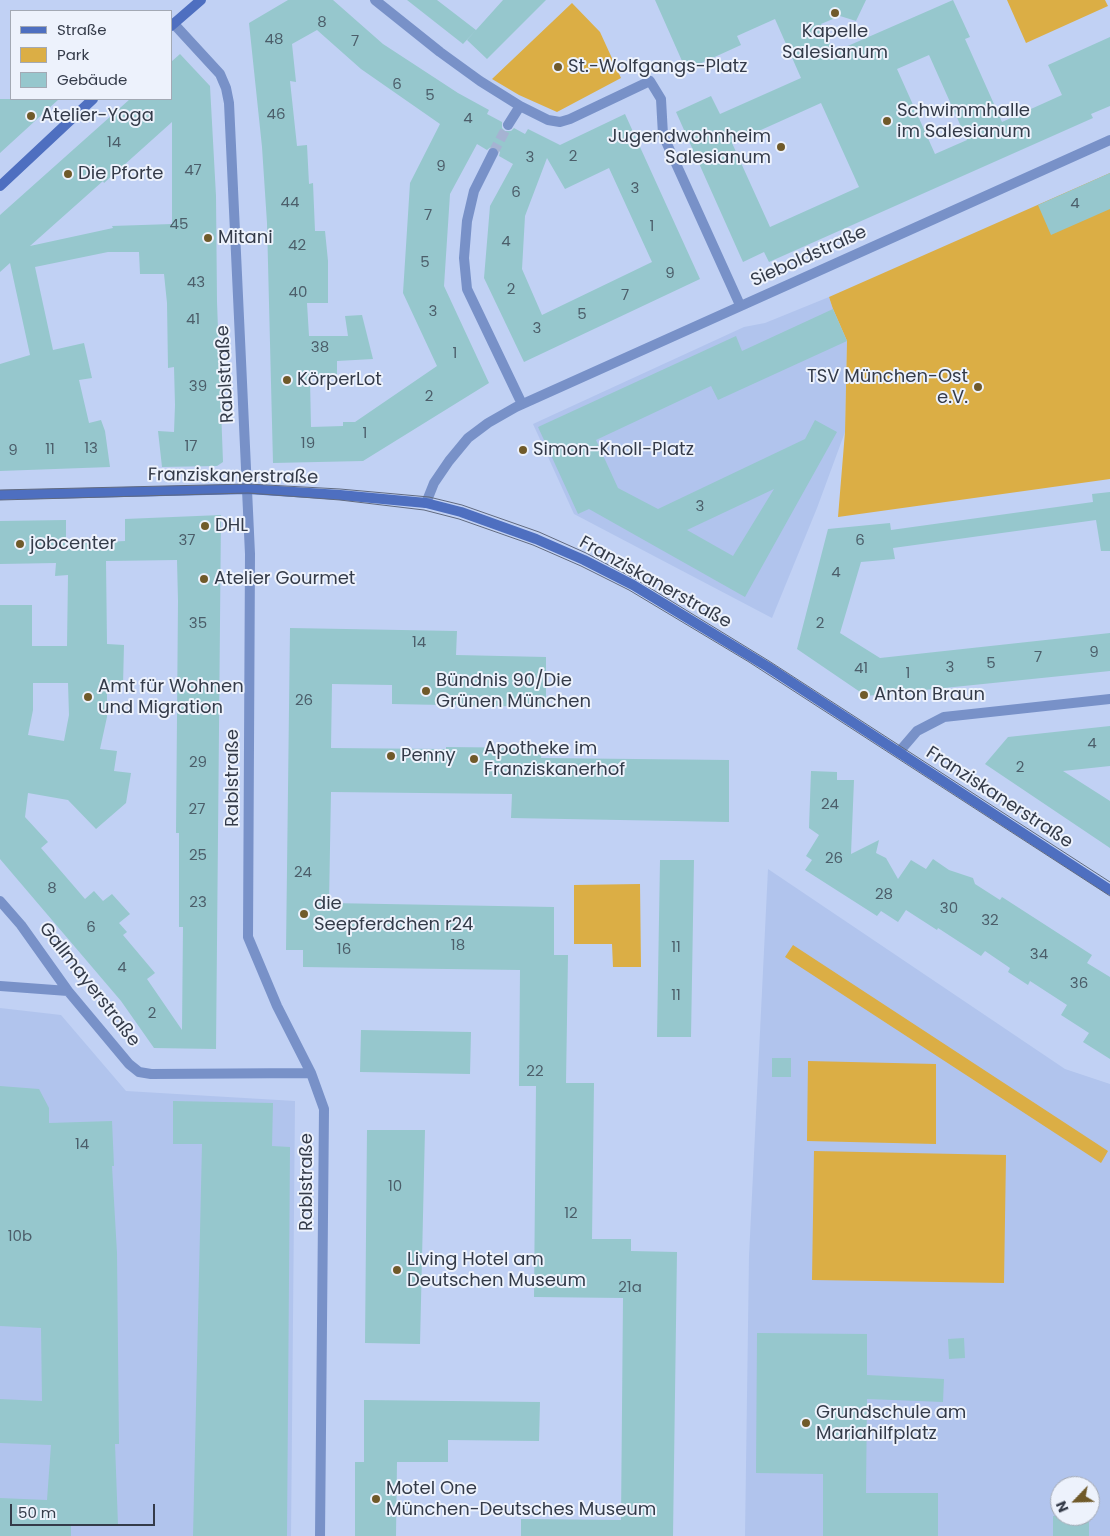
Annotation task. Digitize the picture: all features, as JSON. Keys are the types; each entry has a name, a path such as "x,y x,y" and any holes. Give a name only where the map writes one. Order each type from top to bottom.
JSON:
{"main road":[{"path":"173,25 201,0"},
{"path":"0,186 92,100"},
{"name":"Franziskanerstraße","path":"0,495 248,489 340,494 426,503 461,512 536,538 633,585 768,667 1110,890"}],"street":[{"path":"375,0 440,52 480,80 520,106 548,120 560,122 650,81 661,99 663,134 740,305"},
{"name":"Rablstraße","path":"173,25 220,74 226,88 230,116 251,586 248,937 277,1006 311,1073 324,1109 320,1536"},
{"path":"508,125 520,106"},
{"name":"Sieboldstraße","path":"522,404 1110,140"},
{"path":"426,503 434,483 468,438 488,423 522,404 467,289 464,258 467,221 474,191 493,153"},
{"path":"899,752 917,731 944,717 1110,699"},
{"name":"Gallmayerstraße","path":"0,901 21,925 68,991 139,1072 151,1074 311,1073"},
{"path":"0,986 68,991"}],"shaded area":[{"path":"829,297 847,341 845,432 817,508 772,618 574,514 533,424 744,327 765,323"},
{"path":"768,869 1065,1069 1110,1084 1110,1536 745,1536 749,1256"},
{"path":"0,1008 61,1015 126,1091 295,1101 291,1536 0,1536"}],"green space":[{"path":"1007,0 1105,0 1108,6 1026,43"},
{"path":"572,3 600,32 621,78 557,112 519,95 492,79"},
{"name":"TSV München-Ost e.V.","path":"1110,173 1110,479 838,517 845,432 847,341 829,297"},
{"path":"640,884 641,967 613,967 612,944 574,944 574,885"},
{"path":"793,945 1108,1151 1101,1163 785,957"},
{"path":"808,1061 936,1064 936,1144 807,1141"},
{"path":"814,1151 1006,1155 1004,1283 812,1280"}],"building":[{"path":"288,0 333,0 383,44 458,93 489,110 487,114 502,122 502,128 505,131 511,131 514,128 525,134 528,129 560,145 625,114 700,279 524,362 484,278 490,206 513,164 499,156 500,152 496,147 492,146 487,150 477,144 450,194 444,286 489,383 363,461 273,463 267,223 262,147 249,23","holes":["317,30 361,69 440,124 410,183 403,293 437,366 355,422 343,422 343,426 311,427 310,379 337,378 337,361 373,359 362,315 345,316 348,336 309,336 307,303 328,303 328,261 325,231 315,231 313,183 309,184 307,145 297,146 290,81 296,82 292,44","547,158 565,189 609,168 652,262 542,315 522,269 525,216"]},
{"path":"407,0 437,0 476,30 463,44"},
{"path":"503,0 546,0 487,59 467,40"},
{"path":"655,0 866,0 856,21 840,16 821,24 834,52 953,0 970,37 965,39 1002,122 1062,95 1048,65 1110,37 1110,106 1091,114 1093,118 769,262 764,252 743,262 676,112 711,96 720,114 801,78 775,19 737,36 741,45 686,70","holes":["929,55 967,140 935,154 897,69","821,103 859,187 770,227 732,143"]},
{"path":"180,54 210,86 216,196 217,302 223,462 217,466 162,467 158,431 174,432 175,405 174,367 168,368 167,303 164,274 140,274 139,252 108,252 35,267 53,350 84,343 92,378 79,380 89,423 101,420 105,431 110,467 0,471 0,364 30,355 10,263 0,272 0,215 129,100 172,100 172,61","holes":["172,122 172,224 112,226 113,228 30,246"]},
{"path":"0,99 58,100 0,153"},
{"path":"1110,173 1110,209 1051,235 1038,205"},
{"path":"833,309 847,341 718,400 711,386 596,440 618,488 658,509 805,439 815,420 837,432 745,597 589,509 578,514 538,427 736,336 742,351","holes":["774,489 733,556 687,530"]},
{"path":"1110,492 1110,551 1101,551 1096,520 893,548 895,559 861,562 840,633 880,658 1110,633 1110,671 866,696 797,649 828,529 890,523 891,530 1093,502 1092,494"},
{"path":"221,515 216,1049 154,1048 121,1001 0,859 0,605 32,605 32,646 67,646 68,575 55,576 56,563 0,564 0,521 66,520 66,544 125,541 125,519","holes":["177,560 176,833 179,833 179,927 183,927 182,1030 147,979 155,973 123,935 127,932 119,923 130,914 112,894 103,901 94,891 85,899 41,848 48,842 25,817 28,793 68,800 96,829 126,803 131,773 114,771 117,751 100,749 107,717 107,685 123,685 124,645 107,644 106,561","33,683 68,683 69,715 64,741 28,735 33,710"]},
{"path":"290,628 457,631 456,655 546,657 546,707 392,704 392,685 332,684 331,748 542,748 541,758 729,760 729,822 511,818 512,794 331,792 329,903 554,907 554,955 568,955 566,1083 594,1083 592,1239 631,1239 631,1251 677,1252 673,1536 521,1536 521,1519 621,1520 623,1298 534,1297 536,1086 519,1086 520,970 303,967 303,950 286,950"},
{"path":"1110,726 1110,766 1063,771 1110,801 1110,848 985,764 1008,737"},
{"path":"811,771 837,772 837,780 854,780 851,854 879,840 876,853 886,858 898,879 911,860 926,869 933,859 949,870 973,878 975,884 1000,900 1002,897 1092,955 1087,963 1110,977 1110,1059 1083,1042 1089,1033 1061,1015 1067,1005 1030,981 1028,985 1008,972 1010,968 985,951 981,956 906,910 898,922 881,911 877,916 805,870 812,860 806,856 819,835 809,828"},
{"path":"660,860 694,860 691,1037 657,1037"},
{"path":"361,1030 471,1032 470,1074 360,1072"},
{"path":"772,1058 791,1058 791,1077 772,1077"},
{"path":"0,1086 39,1089 49,1108 49,1123 112,1121 114,1166 112,1166 117,1253 119,1444 115,1444 118,1525 71,1526 71,1536 0,1536 0,1498 47,1500 51,1445 0,1443 0,1399 42,1401 41,1328 0,1326"},
{"path":"173,1101 273,1103 272,1146 290,1147 287,1536 193,1536 202,1144 173,1144"},
{"path":"367,1130 425,1130 420,1344 365,1343"},
{"path":"757,1333 867,1334 867,1375 944,1379 943,1402 867,1399 866,1493 938,1493 938,1536 823,1536 823,1474 756,1473"},
{"path":"964,1338 965,1358 949,1359 948,1339"},
{"name":"Motel One München-Deutsches Museum","path":"364,1400 540,1402 539,1441 448,1440 448,1462 397,1462 396,1536 355,1536 355,1462 364,1462"},
{"path":"1053,1526 1089,1526 1089,1536 1053,1536"}],"tunnel":[{"path":"493,153 508,125"}],"tram line":[{"path":"0,490 248,484 340,489 429,497 462,505 539,532 586,553 637,580 769,661 1110,882"},
{"path":"0,500 248,493 340,500 424,510 459,519 533,545 629,590 749,662 1110,896"}],"place":[{"name":"Kapelle Salesianum","path":"835,13"},
{"name":"St.-Wolfgangs-Platz","path":"558,67"},
{"name":"Atelier-Yoga","path":"31,116"},
{"name":"Schwimmhalle im Salesianum","path":"887,121"},
{"name":"Jugendwohnheim Salesianum","path":"781,147"},
{"name":"Die Pforte","path":"68,174"},
{"name":"Mitani","path":"208,238"},
{"name":"KörperLot","path":"287,380"},
{"name":"TSV München-Ost e.V.","path":"978,387"},
{"name":"Simon-Knoll-Platz","path":"523,450"},
{"name":"DHL","path":"205,526"},
{"name":"jobcenter","path":"20,544"},
{"name":"Atelier Gourmet","path":"204,579"},
{"name":"Bündnis 90/Die Grünen München","path":"426,691"},
{"name":"Anton Braun","path":"864,695"},
{"name":"Amt für Wohnen und Migration","path":"88,697"},
{"name":"Penny","path":"391,756"},
{"name":"Apotheke im Franziskanerhof","path":"474,759"},
{"name":"die Seepferdchen r24","path":"304,914"},
{"name":"Living Hotel am Deutschen Museum","path":"397,1270"},
{"name":"Grundschule am Mariahilfplatz","path":"806,1423"},
{"name":"Motel One München-Deutsches Museum","path":"376,1499"}]}
